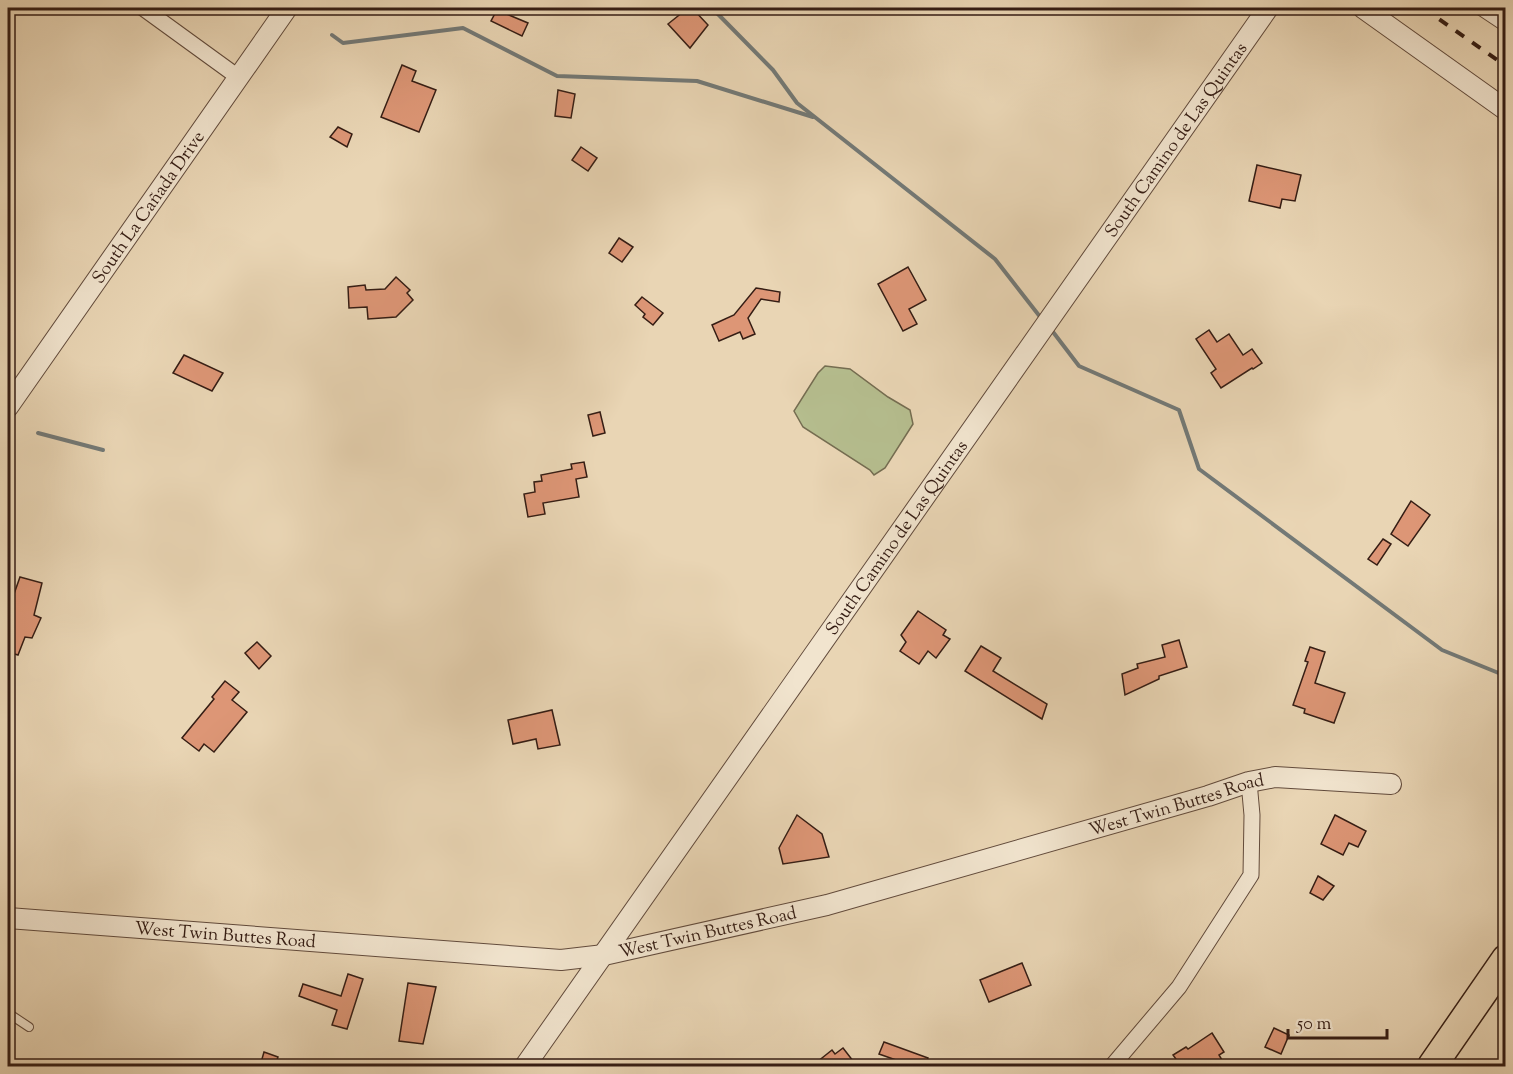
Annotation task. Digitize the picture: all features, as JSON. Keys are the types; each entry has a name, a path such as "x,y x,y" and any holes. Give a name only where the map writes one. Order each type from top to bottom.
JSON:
{"highway":[{"path":"1432,1066 1506,959"}],"street":[{"path":"143,8 238,77"},
{"name":"South La Cañada Drive","path":"8,406 287,8"},
{"name":"South Camino de Las Quintas","path":"525,1066 1268,8"},
{"path":"1363,8 1506,110"},
{"path":"1482,8 1506,24"},
{"name":"West Twin Buttes Road","path":"8,918 561,960 604,956 827,906 1208,796 1249,782 1275,777 1391,784"},
{"path":"1112,1066 1179,987 1251,875 1252,815 1249,782"}],"lane":[{"path":"8,1013 29,1027"}],"green space":[{"path":"825,366 850,369 910,410 913,424 885,468 874,475 870,470 803,427 794,411"}],"building":[{"path":"688,8 692,8 708,25 690,48 668,24"},
{"path":"497,10 528,23 522,36 491,21"},
{"path":"402,65 416,71 412,81 436,90 419,132 381,117"},
{"path":"558,90 575,94 571,118 555,116"},
{"path":"338,127 352,134 347,147 330,137"},
{"path":"581,147 597,158 588,171 572,160"},
{"path":"1257,165 1301,175 1295,201 1282,199 1280,208 1249,201"},
{"path":"619,238 633,247 622,262 609,253"},
{"path":"908,267 926,300 909,309 917,324 903,331 878,284"},
{"path":"396,277 410,290 407,293 413,300 396,317 368,319 367,307 349,308 348,287 365,285 366,290 385,289"},
{"path":"756,288 780,292 779,302 761,299 748,318 755,334 743,339 740,332 719,341 712,325 734,315"},
{"path":"642,297 663,313 653,325 643,317 645,314 635,305"},
{"path":"1209,330 1217,342 1229,334 1243,355 1252,349 1262,363 1221,388 1211,373 1216,369 1196,339"},
{"path":"184,355 223,373 212,391 173,373"},
{"path":"600,412 605,433 593,436 588,415"},
{"path":"584,462 587,477 576,479 579,497 543,503 545,514 528,517 524,494 535,492 534,482 542,481 541,475 572,469 571,464"},
{"path":"1411,501 1430,515 1408,546 1391,534"},
{"path":"1383,539 1391,544 1377,565 1368,559"},
{"path":"20,577 42,583 34,615 41,618 32,638 25,637 18,655 8,652 8,611"},
{"path":"918,611 946,630 943,635 950,639 936,658 928,651 919,664 900,651 906,642 901,635"},
{"path":"1179,640 1187,667 1159,676 1159,679 1125,695 1122,674 1138,668 1137,664 1165,657 1162,645"},
{"path":"257,642 271,656 259,669 245,653"},
{"path":"981,646 1001,658 993,671 1047,704 1042,719 965,671"},
{"path":"1310,647 1325,652 1315,683 1345,693 1334,723 1304,713 1305,709 1293,705 1308,662 1305,661"},
{"path":"225,681 239,692 232,700 247,712 214,752 204,744 199,751 182,738 214,699 212,697"},
{"path":"552,710 560,745 538,749 536,739 513,744 508,720"},
{"path":"797,815 822,834 829,857 783,864 779,848"},
{"path":"1335,815 1366,831 1358,847 1349,843 1343,855 1321,844"},
{"path":"1318,876 1334,886 1323,900 1310,893"},
{"path":"1022,963 1031,985 989,1002 980,980"},
{"path":"348,974 363,979 347,1029 332,1025 337,1010 299,996 303,984 341,996"},
{"path":"408,983 436,987 423,1044 399,1041"},
{"path":"1274,1028 1289,1035 1281,1054 1265,1047"},
{"path":"1212,1033 1224,1052 1219,1055 1222,1060 1211,1066 1181,1066 1173,1055 1186,1047 1188,1049"},
{"path":"884,1042 928,1058 925,1066 913,1066 879,1054"},
{"path":"843,1048 857,1066 812,1066 832,1050 835,1054"},
{"path":"264,1052 278,1057 275,1066 260,1066"}],"waterway":[{"path":"712,8 773,70 797,103 995,259 1041,318"},
{"path":"332,35 343,43 463,28 557,76 697,81 813,117"},
{"path":"1050,328 1079,366 1179,410 1199,469 1442,650 1506,676"},
{"path":"38,433 103,450"}],"railway":[{"path":"1423,8 1506,66"}]}
